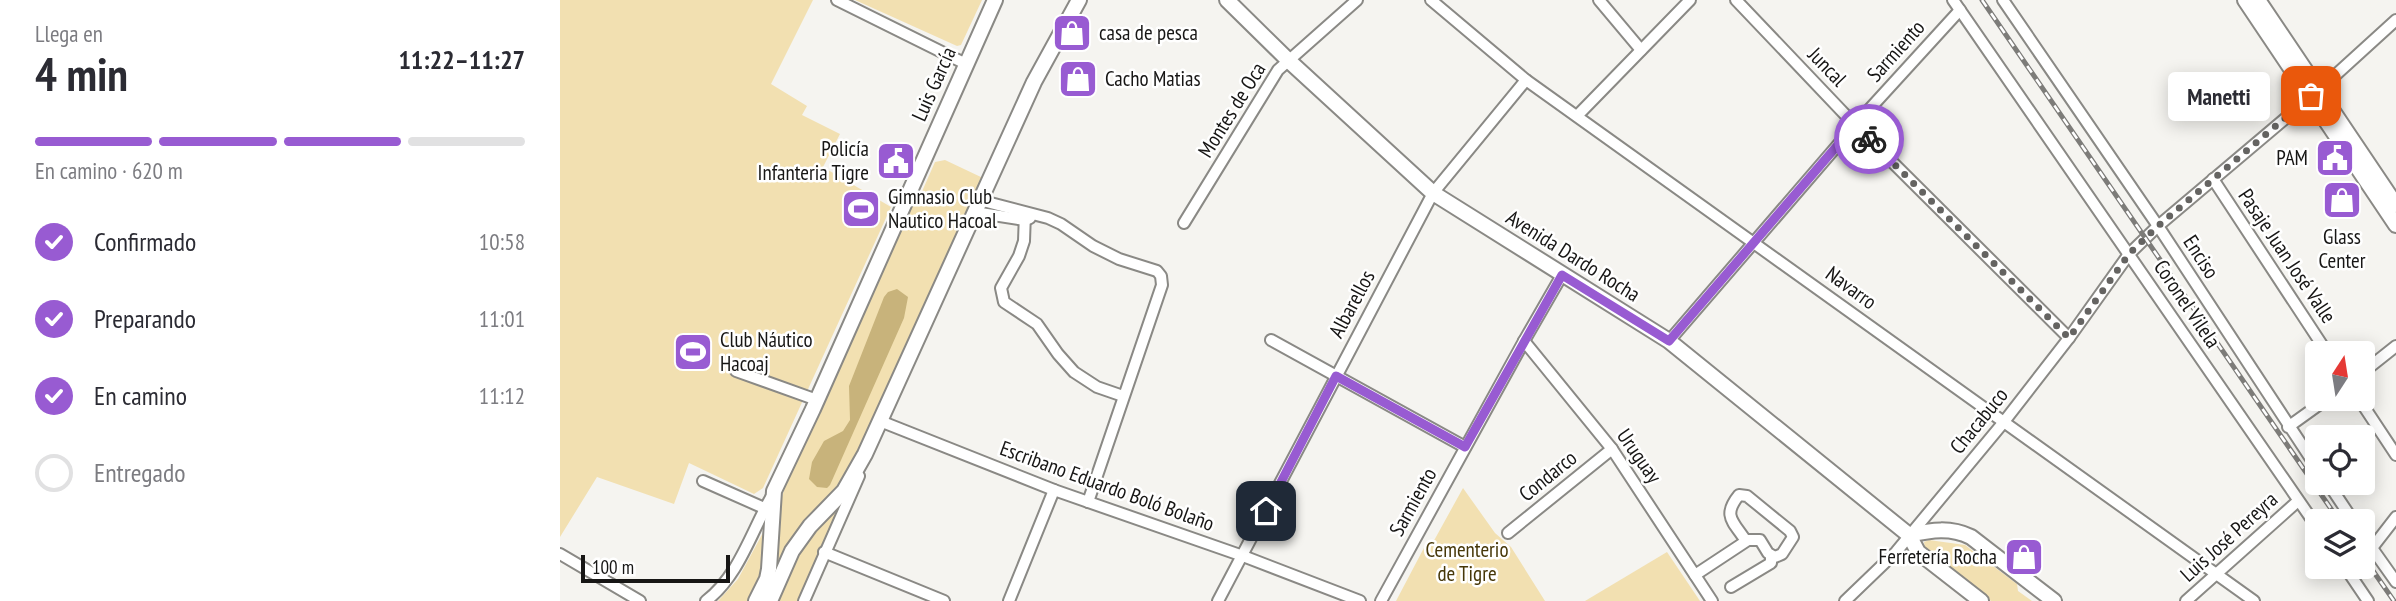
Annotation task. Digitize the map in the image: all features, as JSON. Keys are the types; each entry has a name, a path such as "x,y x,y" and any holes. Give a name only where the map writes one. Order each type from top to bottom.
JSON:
{"main road":[{"name":"Luis García","path":"756,601 769,569 774,491 995,0"},
{"path":"770,601 792,551 810,526 844,491 865,454 1034,82 1079,0"},
{"name":"Avenida Dardo Rocha","path":"1227,0 1433,193 1669,341 1909,535 1918,552 1980,601"},
{"path":"2245,0 2396,205"},
{"path":"2258,0 2396,225"},
{"path":"1909,535 1934,530 1957,530 1971,537 2054,601"}],"street":[{"path":"837,0 966,64"},
{"name":"Montes de Oca","path":"1184,223 1278,70 1357,0"},
{"name":"Navarro","path":"1431,0 1526,80 1755,241 2003,423 2254,601"},
{"path":"1598,0 1641,50"},
{"path":"1577,116 1690,0"},
{"name":"Juncal","path":"1736,0 1855,125 2069,338"},
{"name":"Coronel Vilela","path":"1952,0 2305,511"},
{"name":"Enciso","path":"2003,0 2158,226 2305,451"},
{"name":"Sarmiento","path":"1669,341 1855,125 1959,10"},
{"path":"2158,226 2315,93 2396,20"},
{"name":"Albarellos","path":"1218,601 1433,193 1526,80"},
{"name":"Pasaje Juan José Valle","path":"2213,179 2320,341"},
{"path":"977,206 1055,221 1093,246 1119,259 1149,267 1161,276 1162,285 1088,502"},
{"path":"1029,217 1019,256 1001,288 1004,302 1037,324 1074,372 1097,387 1123,396"},
{"name":"Chacabuco","path":"1845,601 1896,552 2003,423 2069,338 2129,254 2158,226"},
{"name":"Sarmiento","path":"1381,601 1562,275"},
{"path":"1271,340 1465,447"},
{"name":"Uruguay","path":"1524,341 1612,449 1712,601"},
{"path":"2375,363 2396,346"},
{"path":"736,370 817,400"},
{"path":"2288,426 2310,411"},
{"path":"2367,411 2396,455"},
{"name":"Escribano Eduardo Boló Bolaño","path":"880,421 1054,490 1243,556 1360,601"},
{"name":"Condarco","path":"1508,533 1612,449"},
{"path":"804,601 858,479 865,454"},
{"path":"703,481 764,508"},
{"path":"1009,601 1054,490"},
{"name":"Luis García","path":"706,601 723,586 735,568 774,491"},
{"path":"1746,541 1729,516 1730,507 1739,495 1747,496 1793,534 1782,554 1771,556"},
{"name":"Luis José Pereyra","path":"2186,601 2298,501"},
{"path":"2375,544 2396,517"},
{"path":"1695,575 1746,541 1760,540 1771,556 1771,563 1731,587"},
{"path":"824,552 944,601"},
{"path":"2375,552 2396,582"},
{"path":"560,554 640,601"},
{"path":"2352,579 2364,599"}],"green space":[{"name":"Club Náutico Hacoaj","path":"560,0 813,0 771,84 807,106 802,115 840,134 823,167 891,207 763,488 754,494 689,463 674,504 597,477 560,537"},
{"path":"855,0 982,0 961,45 957,46"},
{"path":"945,160 983,178 849,472 776,571 782,497 790,469 913,196 920,196 935,162"},
{"name":"Cementerio de Tigre","path":"1463,488 1495,533 1511,547 1545,601 1396,601 1426,544 1431,546"},
{"path":"838,510 799,601 778,601 802,548 819,526"},
{"path":"765,529 762,566 751,601 718,601 738,579"},
{"path":"1929,540 1965,545 2017,584 2018,591 2032,601 1991,601 1925,549 1924,542"},
{"path":"1667,552 1700,601 1585,601"}],"shaded area":[{"path":"897,289 908,297 904,318 830,485 827,488 817,487 809,479 812,462 824,441 843,431 850,420 849,386 884,297 888,292"}],"railway":[{"path":"1982,0 2331,509"},
{"path":"2375,574 2394,601"}],"way so far":[{"path":"1869,139 2069,338 2129,254 2158,226 2311,96"}],"place":[{"name":"casa de pesca","path":"1072,33"},
{"name":"Cacho Matias","path":"1078,79"},
{"name":"Manetti","path":"2311,96"},
{"name":"PAM","path":"2335,158"},
{"name":"Policía Infanteria Tigre","path":"896,161"},
{"name":"Glass Center","path":"2342,200"},
{"name":"Gimnasio Club Nautico Hacoal","path":"861,209"},
{"name":"Club Náutico Hacoaj","path":"693,352"},
{"name":"Ferretería Rocha","path":"2024,557"}],"route":[{"path":"1266,511 1336,376 1465,447 1562,275 1669,341 1855,125 1869,139"}]}
